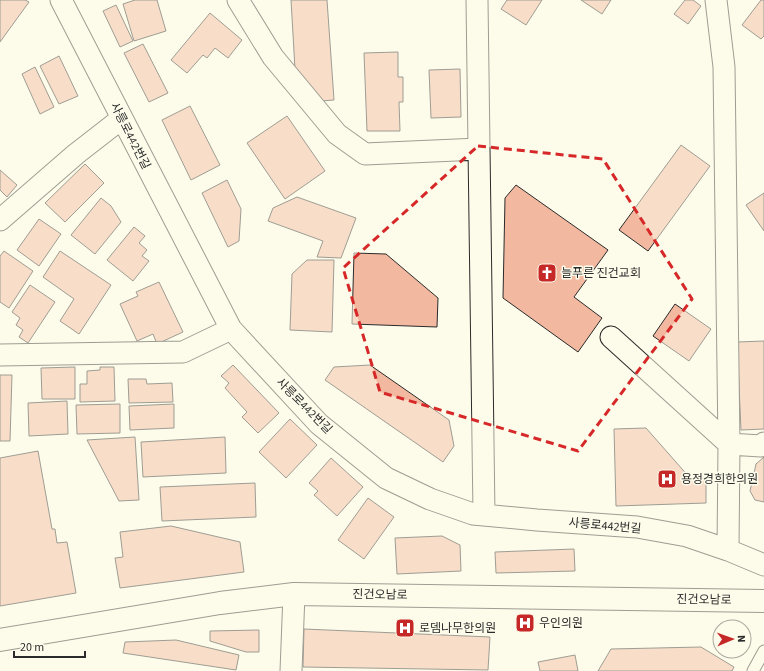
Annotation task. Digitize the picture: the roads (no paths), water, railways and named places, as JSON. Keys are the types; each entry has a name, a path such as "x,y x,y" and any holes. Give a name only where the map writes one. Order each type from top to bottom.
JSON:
{"street":[{"name":"사릉로442번길","path":"61,0 121,119 231,329 319,424 386,478 430,499 473,514 637,527 687,536 728,550 764,565"},
{"path":"238,0 273,57 337,134 365,154 479,149"},
{"path":"477,0 484,515"},
{"path":"716,0 724,67 729,444 728,550"},
{"path":"0,220 76,154 121,119"},
{"path":"0,355 183,352 231,329"},
{"path":"611,337 729,444 761,446 764,443"},
{"path":"291,671 294,594"},
{"name":"진건오남로","path":"0,640 220,603 294,594 764,601"}],"lane":[{"path":"753,671 764,651"}],"place":[{"name":"늘푸른 진건교회","path":"547,273"},
{"name":"용정경희한의원","path":"667,479"},
{"name":"우인의원","path":"525,623"},
{"name":"로뎀나무한의원","path":"405,628"}]}
